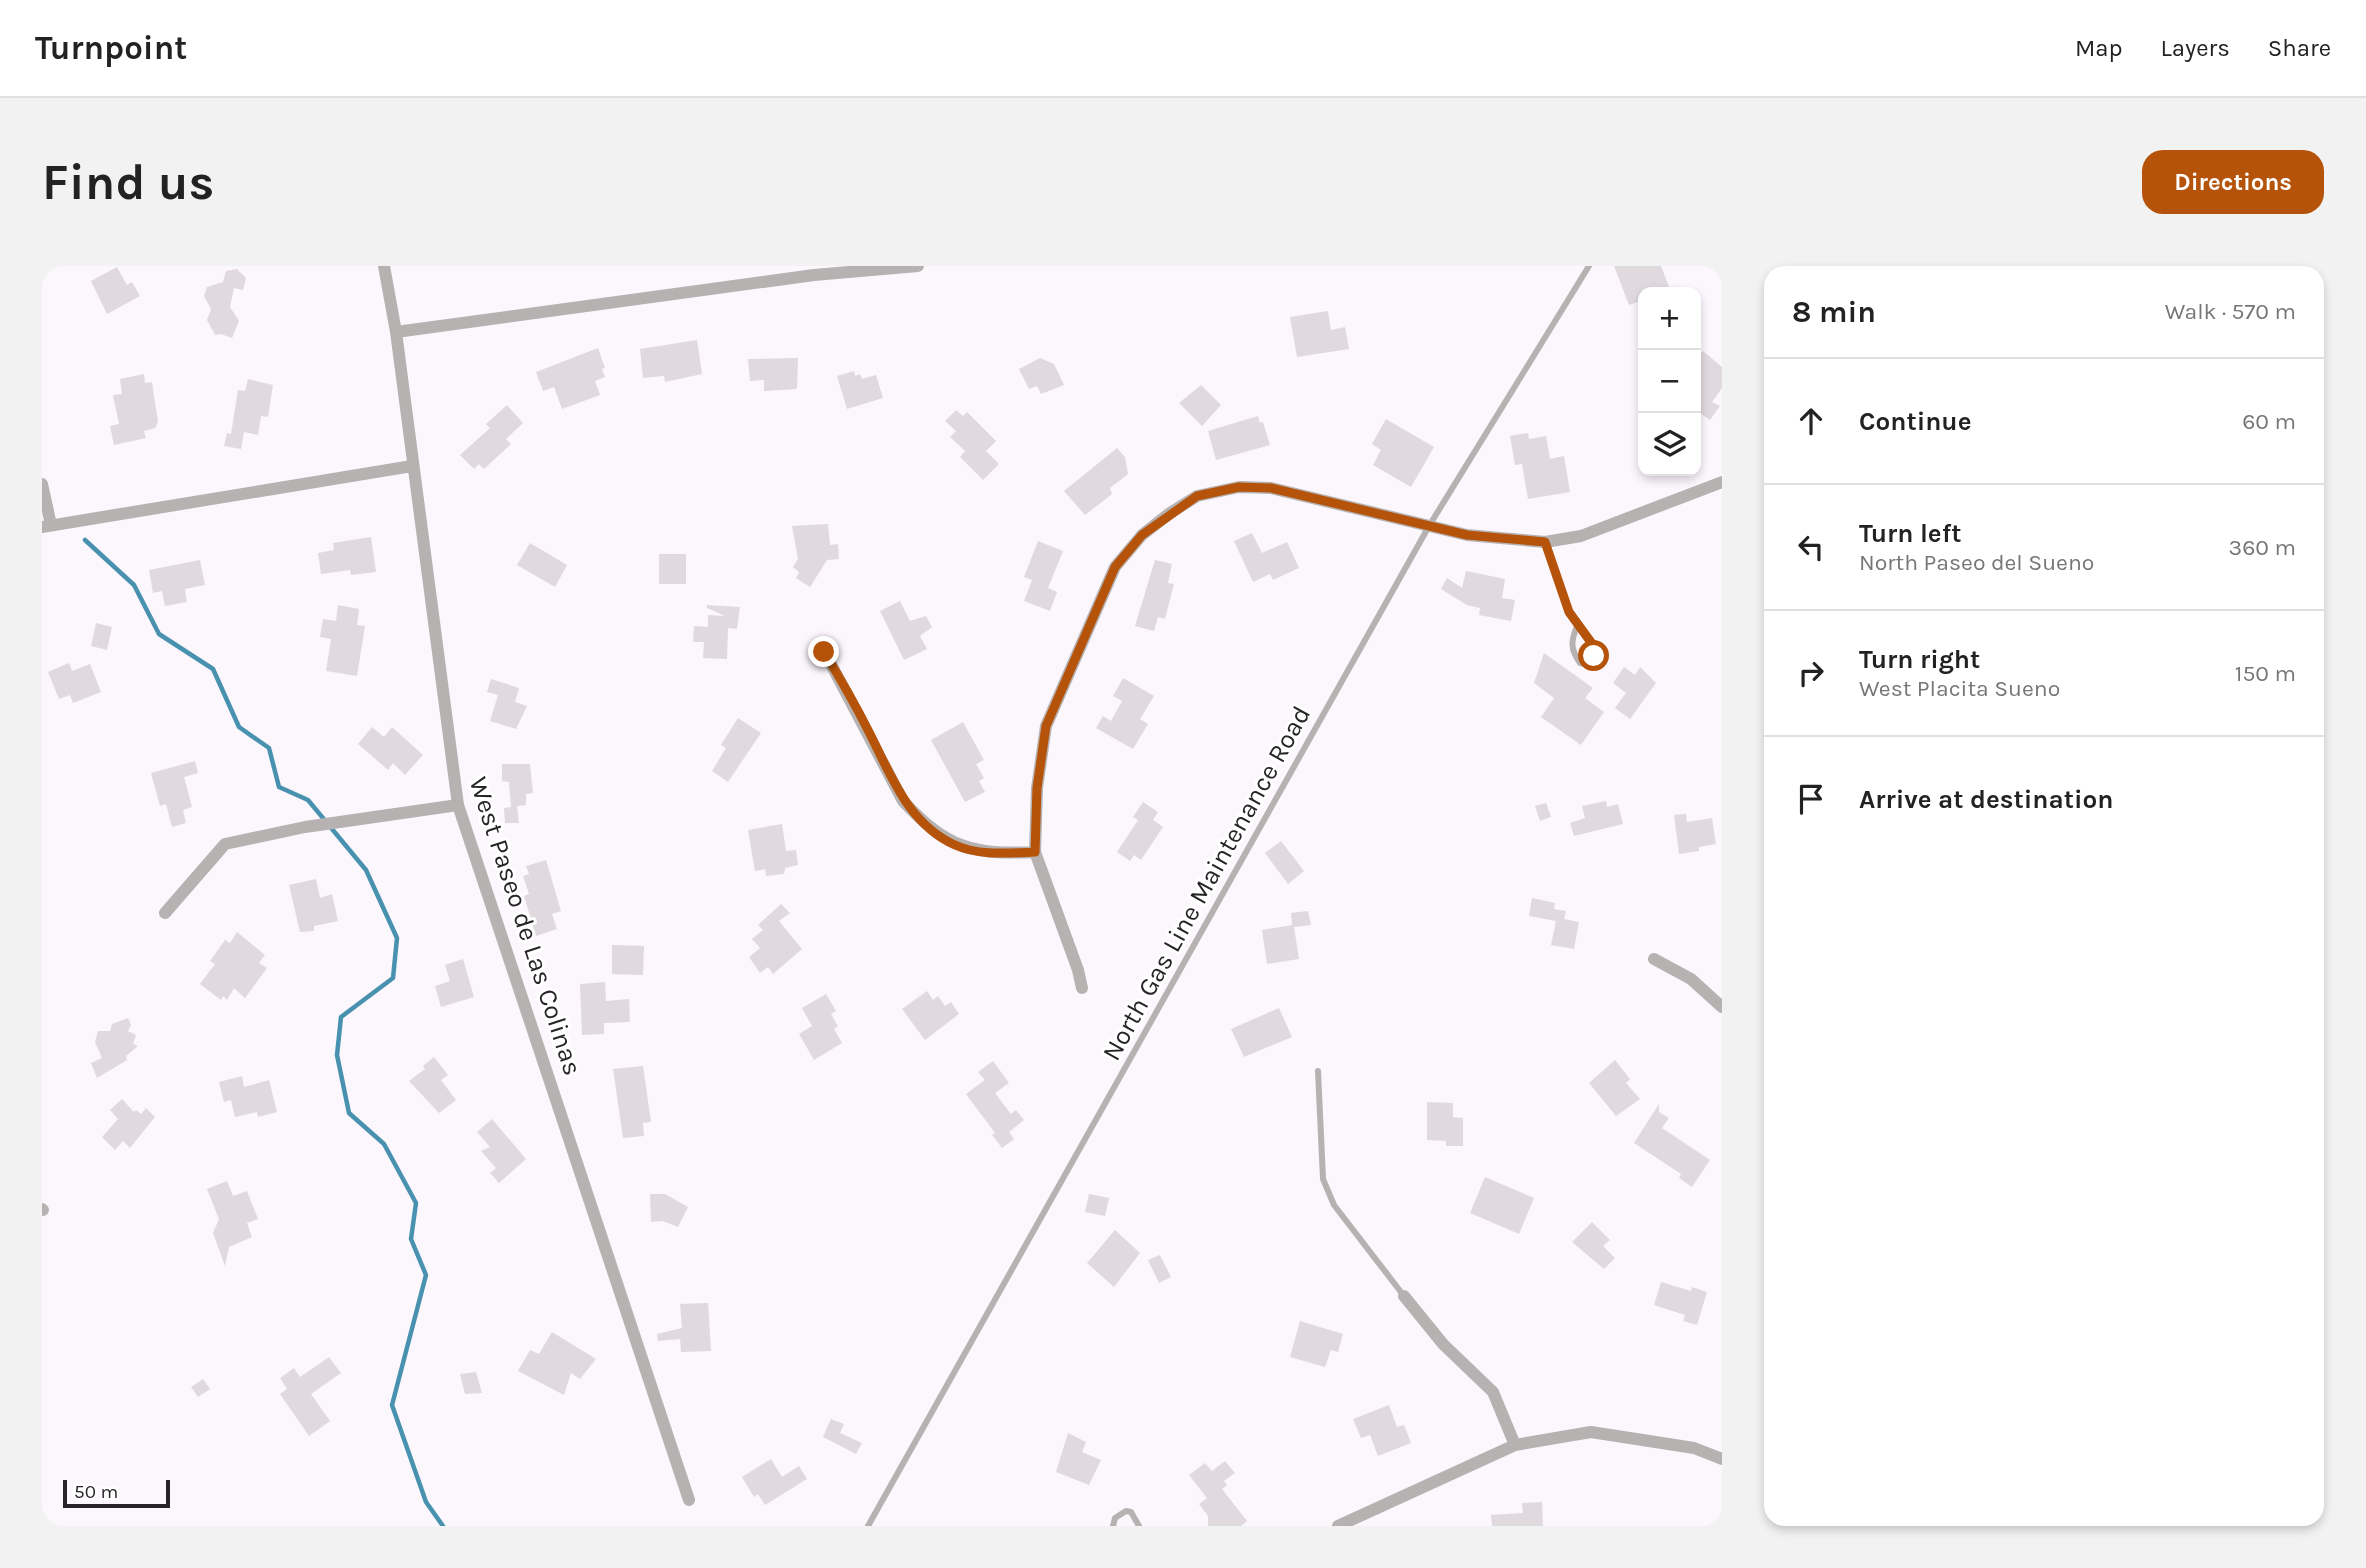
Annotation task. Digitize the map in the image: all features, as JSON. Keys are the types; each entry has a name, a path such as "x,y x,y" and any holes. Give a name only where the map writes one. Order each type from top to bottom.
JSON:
{"street":[{"name":"West Paseo de Las Colinas","path":"384,266 396,332 458,805 689,1500"},
{"path":"396,332 814,275 918,266"},
{"path":"42,484 47,526 412,466"},
{"path":"1082,988 1035,852 1036,801 1046,726 1115,567 1142,535 1197,496 1239,487 1294,492 1467,535 1545,542 1581,536 1722,482"},
{"path":"824,652 845,684 904,802 921,821 957,846 983,853 1035,852"},
{"path":"165,913 225,844 306,827 458,805"},
{"path":"1654,959 1691,979 1722,1007"},
{"path":"1404,1296 1443,1344 1493,1392 1515,1445"},
{"path":"1338,1526 1515,1445 1591,1432 1694,1448 1722,1459"}],"lane":[{"name":"North Gas Line Maintenance Road","path":"868,1526 1429,526 1589,266"},
{"path":"1545,542 1569,612 1593,645 1594,661 1588,665 1580,663 1574,655 1571,642 1577,626"},
{"path":"1318,1071 1322,1179 1334,1205 1404,1296"},
{"path":"1113,1526 1115,1518 1126,1511 1131,1512 1139,1526"}],"building":[{"path":"1614,266 1661,266 1669,287 1638,287 1638,302 1629,305"},
{"path":"117,267 127,285 132,282 140,296 107,314 91,281"},
{"path":"237,269 246,278 243,290 234,288 230,307 239,321 232,338 215,335 207,320 211,309 204,296 207,287 223,282 226,271"},
{"path":"1328,311 1331,330 1345,327 1349,349 1297,357 1290,317"},
{"path":"697,340 702,374 665,382 664,376 643,378 640,349"},
{"path":"598,348 605,368 602,369 605,377 595,381 600,395 562,409 554,387 543,391 536,372"},
{"path":"1703,351 1722,367 1722,388 1712,402 1720,406 1710,420 1701,414"},
{"path":"798,358 797,389 764,391 764,380 750,381 748,359"},
{"path":"1040,358 1054,364 1064,385 1041,394 1037,386 1029,389 1019,369"},
{"path":"854,371 855,376 860,374 862,379 876,375 883,398 847,409 837,376"},
{"path":"144,374 145,383 152,382 158,422 155,428 144,431 146,438 114,445 110,426 119,424 113,395 122,394 120,379"},
{"path":"248,379 273,385 268,417 261,416 258,435 244,432 241,449 224,446 227,433 231,434 238,390 245,391"},
{"path":"1201,385 1221,405 1202,426 1179,403"},
{"path":"507,405 523,423 506,439 511,444 484,469 479,464 474,469 460,455 490,428 486,424"},
{"path":"956,410 963,416 967,412 996,441 986,451 999,464 983,480 960,457 965,451 950,437 956,431 945,421"},
{"path":"1258,416 1260,423 1263,422 1270,445 1216,460 1208,431"},
{"path":"1386,419 1434,447 1411,487 1373,465 1381,450 1372,444"},
{"path":"1528,433 1529,439 1546,436 1550,459 1564,456 1570,492 1528,499 1522,464 1515,465 1510,436"},
{"path":"1117,448 1125,457 1128,474 1110,488 1112,494 1085,515 1064,491"},
{"path":"828,524 830,545 838,544 839,559 827,560 810,587 796,578 799,572 793,567 798,559 792,526"},
{"path":"1252,533 1262,553 1287,542 1299,568 1273,580 1270,574 1253,582 1234,541"},
{"path":"371,537 376,572 351,575 350,570 321,574 318,553 334,550 333,543"},
{"path":"1038,541 1063,551 1048,588 1057,592 1050,611 1024,601 1032,580 1024,577"},
{"path":"530,543 567,565 555,587 517,565"},
{"path":"659,554 686,554 686,584 659,584"},
{"path":"200,560 205,585 185,589 187,602 165,606 162,591 153,593 149,570"},
{"path":"1155,560 1172,564 1168,583 1174,584 1165,619 1158,617 1154,631 1135,626"},
{"path":"1466,571 1505,579 1502,598 1515,600 1511,621 1479,615 1480,608 1467,605 1441,589 1447,578 1462,588"},
{"path":"900,601 910,621 926,616 932,627 920,636 927,649 904,660 880,611"},
{"path":"338,605 359,609 357,625 365,626 357,676 326,671 331,639 320,637 323,619 336,621"},
{"path":"707,605 740,607 737,629 728,628 727,659 703,658 704,642 693,642 694,626 708,627 708,615 725,616 707,608"},
{"path":"96,623 112,627 107,650 91,646"},
{"path":"1544,653 1593,688 1585,698 1604,712 1581,745 1541,717 1554,698 1534,683"},
{"path":"69,663 72,671 90,664 101,692 73,703 70,695 59,699 48,672"},
{"path":"1624,667 1635,675 1640,667 1656,683 1630,719 1615,708 1626,693 1613,683"},
{"path":"1123,678 1154,696 1140,719 1148,724 1133,749 1096,728 1103,716 1111,721 1122,701 1113,696"},
{"path":"491,679 519,688 515,702 527,706 516,729 490,721 498,695 487,692"},
{"path":"738,718 761,733 728,782 712,771 726,748 721,745"},
{"path":"963,722 984,760 976,764 984,778 979,781 985,792 965,802 931,740"},
{"path":"372,727 384,737 392,727 423,755 405,775 393,763 388,770 358,744"},
{"path":"195,761 198,773 184,777 192,807 183,810 186,823 172,827 166,804 160,806 151,773"},
{"path":"502,764 530,764 533,793 526,794 526,805 517,806 519,823 505,823 504,808 511,807 509,782 502,781"},
{"path":"1606,801 1607,807 1618,804 1623,824 1574,836 1570,823 1585,818 1582,806"},
{"path":"1143,802 1158,812 1153,820 1163,827 1141,860 1134,855 1130,861 1117,852 1138,820 1133,817"},
{"path":"1546,803 1551,817 1540,821 1535,806"},
{"path":"1686,814 1687,822 1712,818 1716,844 1699,847 1699,851 1679,854 1674,815"},
{"path":"782,824 786,851 796,850 798,865 785,868 784,874 766,876 765,869 755,871 748,830"},
{"path":"1281,841 1304,871 1288,884 1265,853"},
{"path":"546,860 561,911 552,914 557,929 536,936 524,896 529,894 523,876 529,874 526,866"},
{"path":"316,879 320,898 332,894 338,921 314,926 314,931 300,932 289,885"},
{"path":"1532,898 1555,903 1554,909 1566,911 1564,919 1579,922 1574,949 1551,945 1556,921 1529,916"},
{"path":"781,904 790,913 779,921 802,949 773,974 768,967 760,973 749,957 760,948 752,939 763,930 758,925"},
{"path":"1308,911 1311,925 1294,927 1299,959 1267,964 1262,930 1292,925 1291,913"},
{"path":"237,932 265,955 259,963 267,968 245,998 234,988 227,1000 223,996 221,1000 200,984 215,964 210,961 225,940 230,943"},
{"path":"612,945 644,946 643,975 612,974"},
{"path":"463,959 474,997 441,1007 435,986 450,981 445,965"},
{"path":"605,982 606,1001 629,999 630,1022 604,1023 604,1034 582,1035 580,984"},
{"path":"927,991 933,1000 938,996 945,1006 951,1002 959,1014 925,1040 902,1009"},
{"path":"826,994 836,1011 831,1014 838,1026 834,1029 842,1043 814,1060 799,1034 812,1026 802,1008"},
{"path":"1279,1008 1292,1037 1244,1057 1231,1029"},
{"path":"128,1018 131,1025 128,1031 136,1035 133,1044 138,1046 126,1056 127,1060 97,1078 91,1063 102,1058 95,1042 98,1031 110,1031 112,1024"},
{"path":"434,1057 448,1075 441,1080 456,1100 439,1113 409,1081 425,1069 423,1066"},
{"path":"1615,1060 1630,1079 1626,1083 1640,1099 1616,1116 1589,1083"},
{"path":"993,1061 1009,1083 995,1093 1011,1114 1016,1110 1024,1120 1009,1132 1014,1139 1002,1148 992,1135 995,1133 966,1094 985,1080 978,1072"},
{"path":"643,1066 651,1122 643,1123 644,1136 623,1138 613,1069"},
{"path":"242,1076 244,1087 269,1080 277,1112 258,1117 257,1112 235,1117 231,1100 224,1102 219,1082"},
{"path":"122,1099 134,1112 136,1110 141,1114 146,1108 155,1117 130,1148 123,1141 115,1150 102,1137 118,1119 110,1110"},
{"path":"1427,1102 1453,1103 1453,1117 1463,1118 1463,1146 1446,1146 1446,1141 1427,1140"},
{"path":"1659,1104 1659,1112 1669,1118 1662,1128 1710,1160 1692,1187 1679,1178 1681,1174 1634,1143"},
{"path":"492,1119 526,1159 499,1183 490,1173 496,1168 481,1151 490,1147 477,1132"},
{"path":"1485,1177 1534,1198 1519,1234 1470,1213"},
{"path":"227,1181 233,1196 247,1191 258,1219 247,1223 252,1237 229,1247 225,1266 213,1233 219,1219 207,1189"},
{"path":"650,1194 665,1194 688,1207 678,1227 663,1221 651,1222"},
{"path":"1089,1194 1109,1198 1105,1216 1085,1212"},
{"path":"1592,1222 1610,1240 1603,1246 1615,1258 1604,1269 1572,1242"},
{"path":"1115,1230 1140,1253 1114,1287 1087,1263"},
{"path":"1160,1255 1171,1277 1159,1283 1148,1260"},
{"path":"1661,1282 1691,1291 1692,1287 1707,1292 1697,1325 1683,1321 1685,1315 1654,1305"},
{"path":"708,1303 711,1351 681,1352 680,1339 658,1341 657,1334 682,1328 680,1304"},
{"path":"1300,1321 1343,1334 1338,1352 1331,1350 1325,1367 1290,1357"},
{"path":"552,1332 596,1359 580,1379 571,1373 564,1395 518,1371 530,1350 539,1354"},
{"path":"329,1357 341,1373 311,1394 330,1421 309,1436 280,1394 287,1389 280,1378 294,1368 300,1377"},
{"path":"476,1372 482,1393 465,1394 460,1374"},
{"path":"203,1379 210,1389 198,1397 191,1387"},
{"path":"1389,1405 1397,1427 1404,1425 1411,1443 1378,1456 1370,1435 1361,1438 1353,1419"},
{"path":"831,1419 844,1424 840,1433 862,1443 856,1454 823,1437"},
{"path":"1068,1433 1086,1442 1082,1452 1101,1460 1089,1485 1056,1472"},
{"path":"771,1459 782,1477 799,1466 807,1479 765,1505 758,1494 754,1497 742,1477"},
{"path":"1225,1461 1235,1473 1224,1481 1227,1485 1222,1489 1247,1521 1241,1526 1208,1526 1208,1516 1199,1504 1207,1498 1189,1475 1205,1463 1212,1471"},
{"path":"1542,1502 1543,1526 1492,1526 1491,1515 1523,1513 1522,1503"}],"waterway":[{"path":"85,540 134,585 159,634 213,669 239,727 269,748 279,787 308,800 366,870 397,938 393,978 341,1017 337,1055 349,1113 384,1144 416,1203 411,1239 426,1275 392,1405 426,1502 443,1526"}],"route":[{"path":"824,652 845,684 904,802 940,837 957,846 983,853 1035,852 1037,788 1046,726 1115,567 1142,535 1197,496 1239,487 1271,488 1467,535 1545,542 1569,612 1593,645 1594,656"}]}
